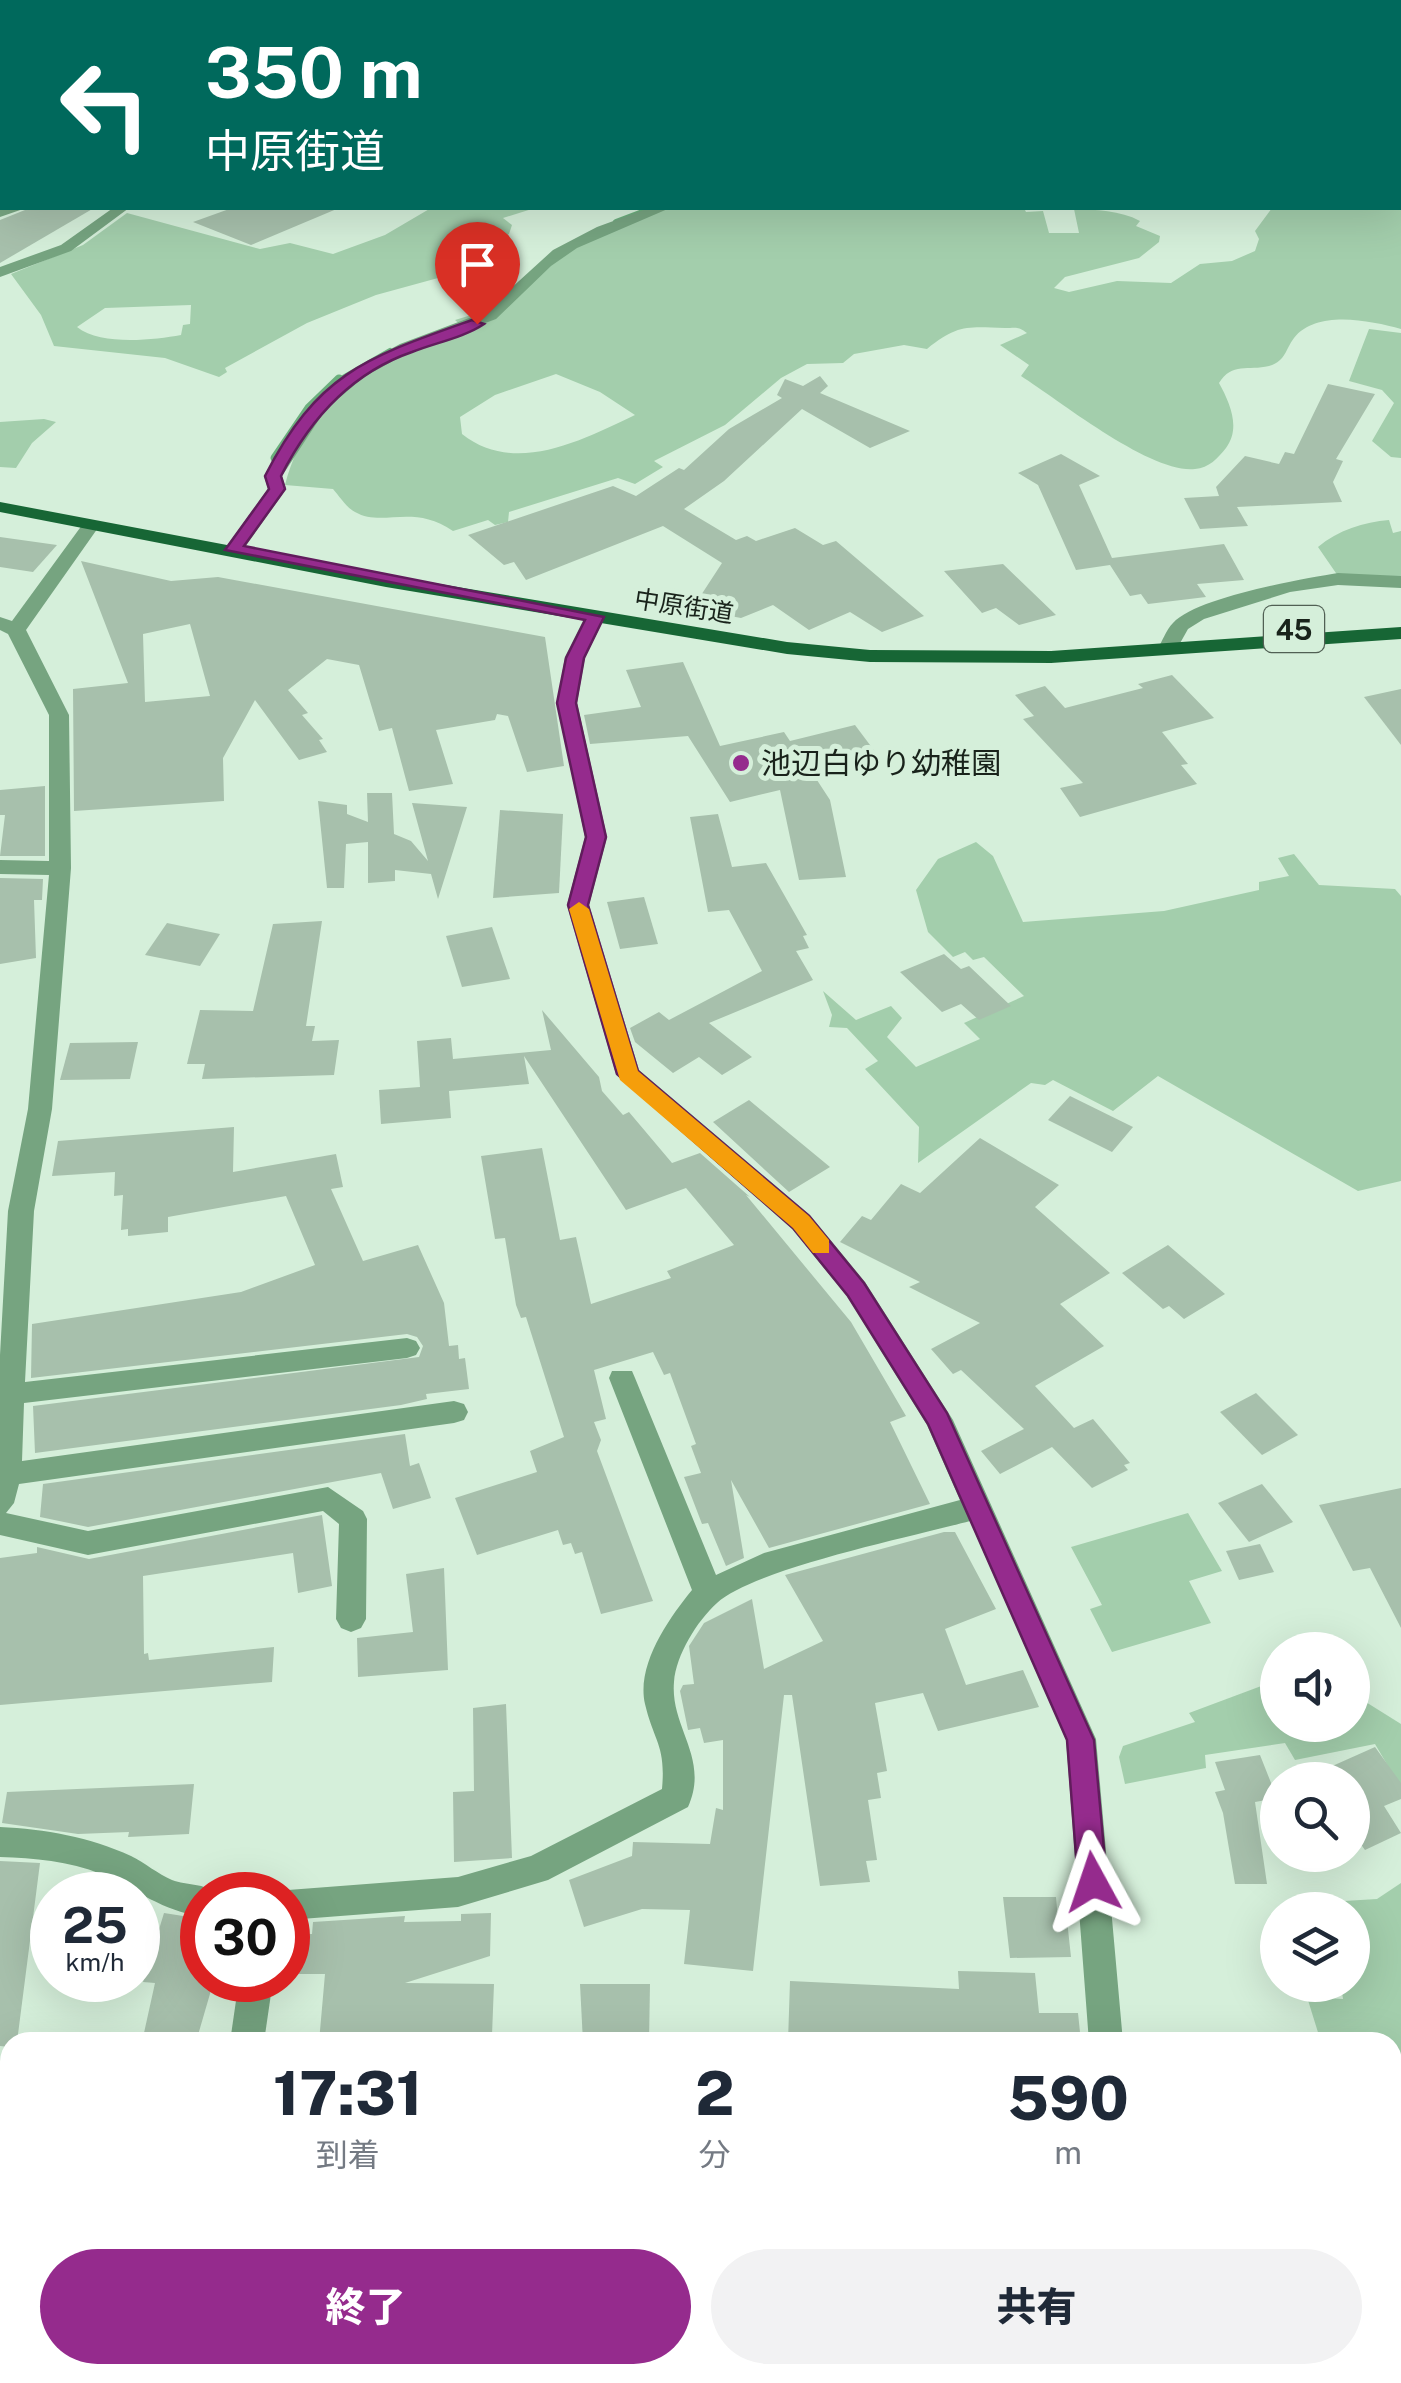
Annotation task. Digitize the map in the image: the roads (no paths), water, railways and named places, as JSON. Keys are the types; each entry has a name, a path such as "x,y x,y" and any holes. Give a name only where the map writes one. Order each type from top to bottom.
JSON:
{"main road":[{"name":"中原街道","path":"0,507 595,617 787,648 870,656 1050,656 1401,633"},
{"name":"中原街道","path":"1189,648 1306,627 1401,618"}],"street":[{"path":"0,272 66,248 119,210"},
{"path":"233,550 277,489 273,476 305,420 349,376 375,360 477,324 514,298 547,262 635,215 654,210"},
{"path":"0,1503 7,1474 4,1457 12,1394 11,1212 40,1110 60,868 59,715 8,626 91,524"},
{"path":"1167,650 1180,626 1197,615 1287,587 1338,580 1401,582"},
{"path":"595,617 575,658 566,703 596,837 578,905 628,1074 801,1222 856,1289 938,1420 1080,1740 1105,2032"},
{"path":"0,867 60,868"},
{"path":"12,1394 407,1348"},
{"path":"622,1378 708,1592"},
{"path":"7,1474 454,1412"},
{"path":"0,1523 88,1543 328,1498 353,1519 350,1619"},
{"path":"310,1902 458,1892 537,1870 676,1797 680,1758 658,1702 659,1678 680,1626 708,1592 764,1566 977,1508"},
{"path":"0,1842 47,1844 110,1863 171,1898 180,1899"},
{"path":"248,2032 253,2002"}],"waterway":[{"path":"616,222 648,210"},
{"path":"336,382 390,351"},
{"path":"275,458 309,408 339,379"}],"place":[{"name":"池辺白ゆり幼稚園","path":"741,763"}]}
